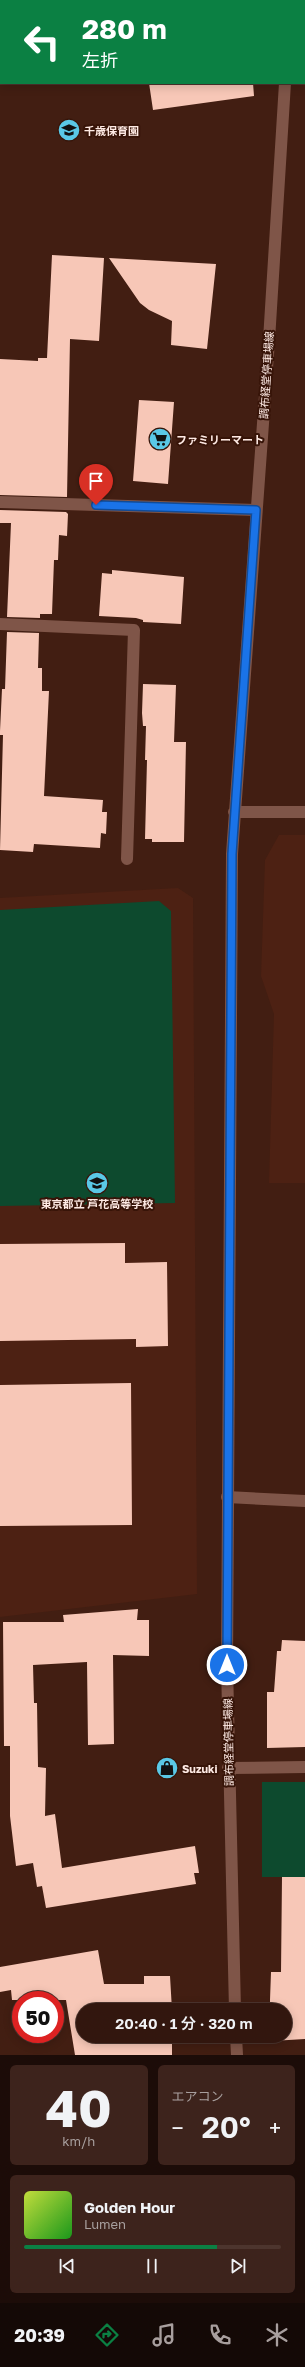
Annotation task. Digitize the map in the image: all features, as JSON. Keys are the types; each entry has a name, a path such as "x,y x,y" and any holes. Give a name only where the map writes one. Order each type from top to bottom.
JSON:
{"main road":[{"name":"調布経堂停車場線","path":"235,2003 228,1768 227,1497 234,812 269,340 285,84"},
{"path":"0,502 256,510"},
{"path":"0,624 134,630 127,859"},
{"path":"234,812 305,812"},
{"path":"227,1497 305,1501"},
{"path":"228,1768 305,1767"},
{"path":"236,2043 237,2055"}],"shaded area":[{"path":"279,835 305,835 305,1183 269,1183 274,1014 261,976 265,860"},
{"name":"東京都立 芦花高等学校","path":"178,888 193,898 197,1594 0,1617 0,898"}],"green space":[{"path":"159,901 171,911 175,1203 0,1206 0,910"},
{"path":"262,1782 305,1782 305,1877 262,1877"}],"building":[{"path":"149,84 253,84 254,96 153,110"},
{"path":"52,255 104,258 99,341 70,339 67,497 0,495 0,359 38,361 38,358 47,358"},
{"path":"109,258 216,264 207,349 171,345 172,321 149,310 140,303"},
{"path":"139,400 174,402 168,484 133,481"},
{"path":"0,510 66,512 68,514 67,536 59,535 58,560 54,560 52,614 40,614 40,618 7,617 11,523 0,523"},
{"path":"112,570 184,577 181,624 143,622 143,620 136,618 99,616 102,573 112,574"},
{"path":"7,632 39,633 38,668 42,668 42,691 49,691 44,796 103,800 102,812 107,812 106,834 101,833 100,848 34,844 33,852 0,850 3,735 0,735 0,731 2,689 5,689"},
{"path":"143,684 176,685 174,742 186,742 184,842 152,842 152,839 145,839 147,760 145,760 146,726 143,726 142,713"},
{"path":"125,1243 125,1263 167,1262 168,1346 136,1347 136,1339 0,1341 0,1244"},
{"path":"131,1383 132,1525 0,1526 0,1385"},
{"path":"138,1609 137,1620 149,1620 149,1656 113,1655 114,1744 88,1745 87,1662 33,1665 34,1703 37,1703 38,1767 46,1768 45,1816 55,1814 62,1868 195,1846 199,1873 194,1873 196,1884 46,1908 42,1886 37,1887 33,1863 16,1866 10,1816 10,1746 4,1746 3,1622 64,1622 63,1615"},
{"path":"282,1640 305,1641 305,1747 267,1748 267,1692 274,1692 277,1651 281,1651"},
{"path":"282,1877 305,1877 305,2039 292,2040 292,2003 270,2003 271,1972 281,1972"},
{"path":"98,1950 104,1984 144,1984 144,1976 170,1976 172,2003 76,2003 76,2043 172,2043 172,2055 75,2055 66,2000 64,2000 64,1991 12,1991 12,2000 11,1990 0,1992 0,1967"}],"place":[{"name":"千歳保育園","path":"69,130"},
{"name":"ファミリーマート","path":"160,439"},
{"name":"東京都立 芦花高等学校","path":"97,1183"},
{"name":"Suzuki","path":"167,1768"}],"route":[{"path":"96,505 256,510 232,854 227,1665"}]}
